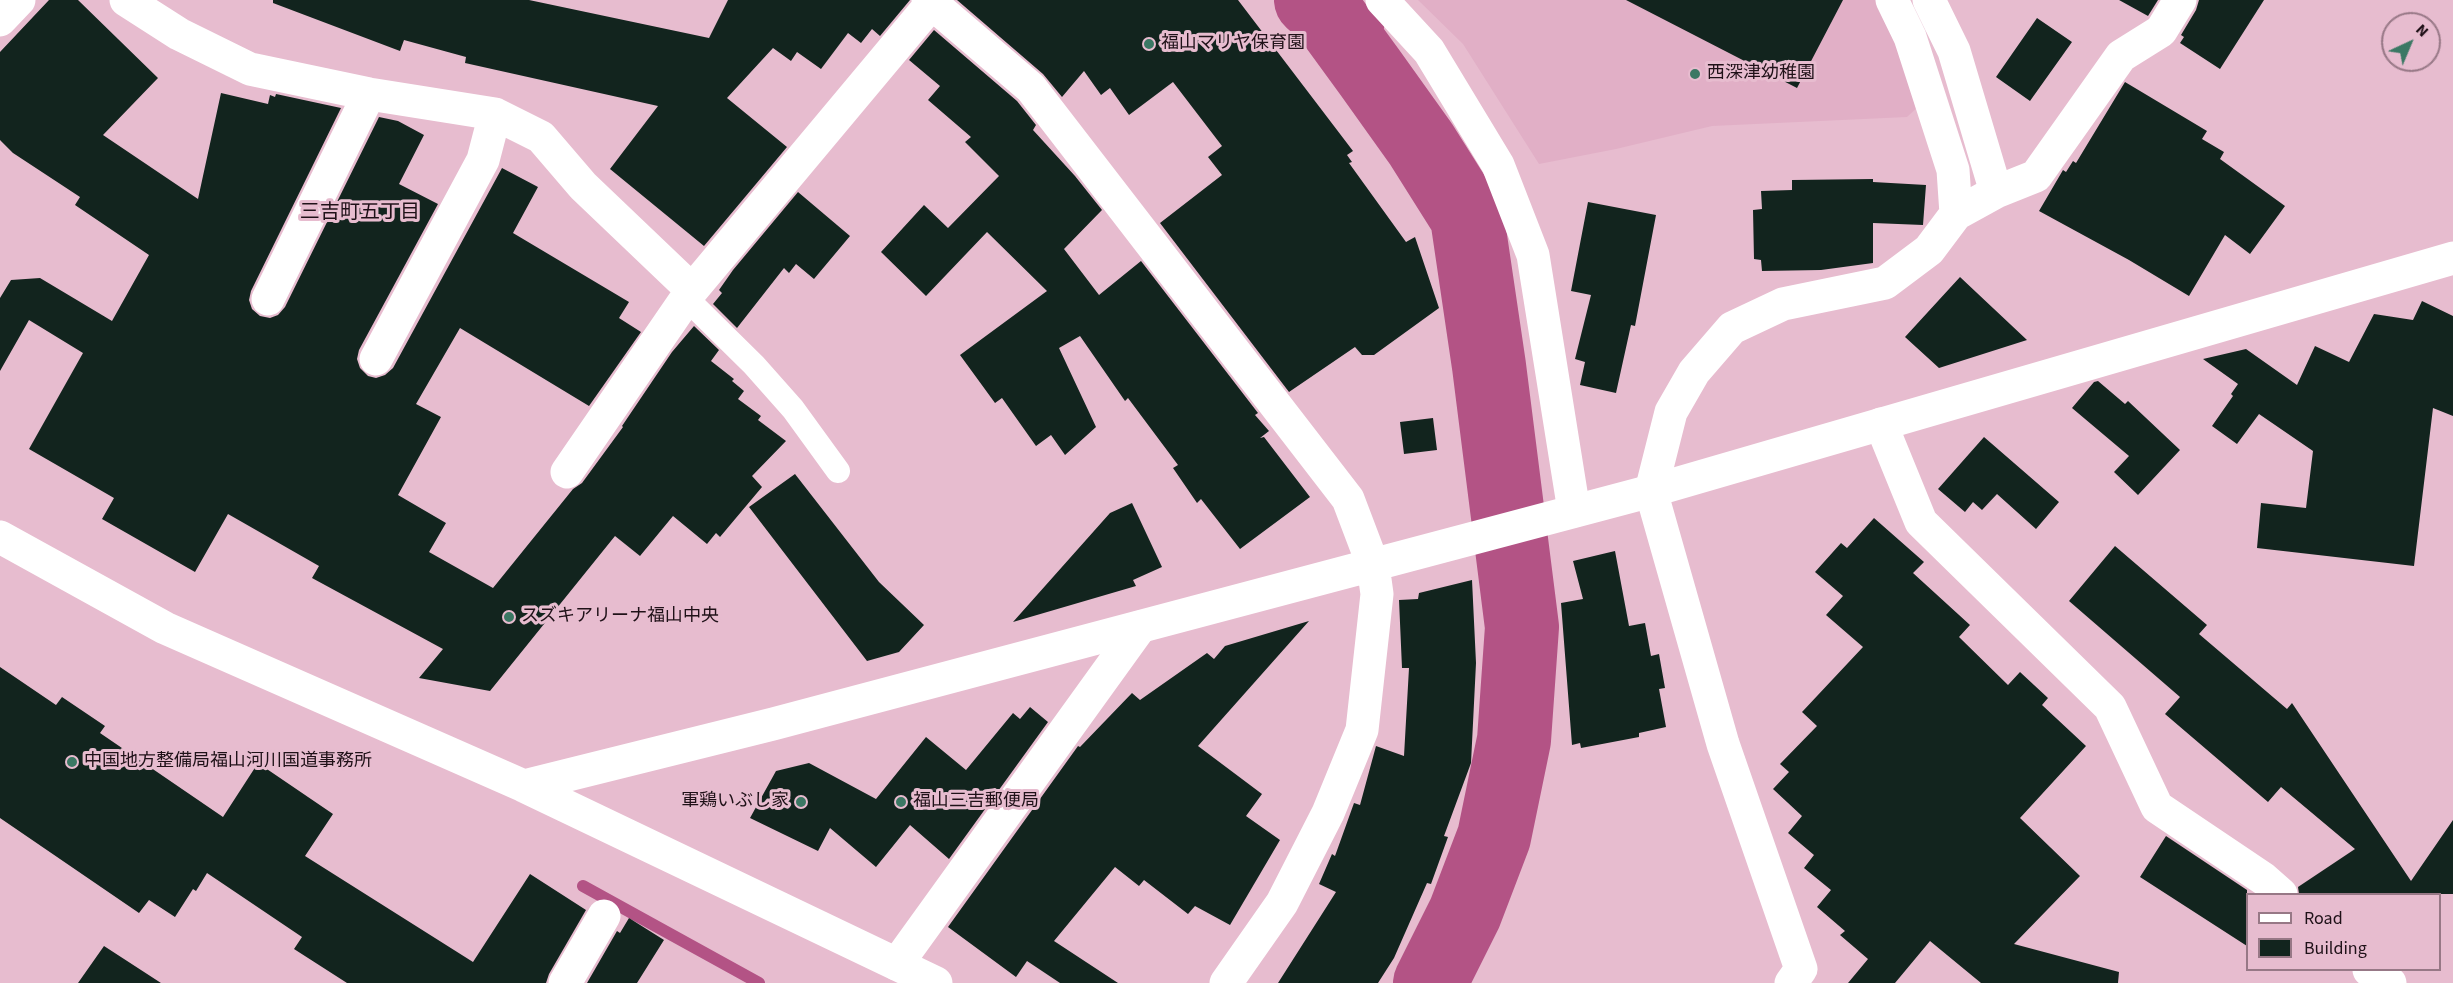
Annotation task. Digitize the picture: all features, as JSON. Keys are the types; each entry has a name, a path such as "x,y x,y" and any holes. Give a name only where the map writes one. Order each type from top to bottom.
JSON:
{"street":[{"path":"0,20 20,0"},
{"path":"126,0 179,34 250,69 369,94 495,114 541,137 583,186 689,294"},
{"path":"1892,0 1911,37 1953,170 1956,214"},
{"path":"1929,0 1954,51 1996,192"},
{"path":"1791,983 1801,969 1723,744 1651,491 1671,412 1694,372 1732,328 1783,304 1885,282 1929,250 1956,214 1996,192 2036,176 2121,56 2161,31 2180,0"},
{"path":"567,472 689,294 930,1 1031,88 1348,499 1373,565 1377,594 1362,730 1328,813 1282,903 1226,983"},
{"path":"1390,9 1429,51 1498,165 1533,255 1564,514"},
{"path":"268,299 369,94"},
{"path":"376,359 483,160 495,114"},
{"path":"524,786 773,724 1651,491 2453,258"},
{"path":"1881,424 1921,522 2110,707 2157,807 2264,879 2280,893"},
{"path":"0,537 165,628 524,786 936,983"},
{"path":"897,964 1140,627"},
{"path":"565,983 604,916"},
{"path":"2372,971 2390,983"}],"lane":[{"path":"689,294 793,409 838,471"}],"shaded area":[{"name":"西深津幼稚園","path":"1418,0 1877,0 1920,105 1907,117 1712,126 1616,149 1539,164 1463,44"}],"building":[{"path":"49,0 78,0 158,78 103,135 198,199 221,93 268,104 270,95 275,97 276,94 341,108 251,291 249,300 252,309 260,316 270,318 278,315 285,307 379,117 398,121 424,135 399,184 438,204 359,350 357,359 360,368 368,376 376,378 385,375 393,368 502,168 538,187 513,233 629,302 619,318 641,332 589,406 460,328 416,404 441,417 398,495 446,523 429,552 493,588 573,489 582,483 623,427 672,352 694,326 719,350 711,361 734,379 732,381 744,391 738,399 761,416 758,420 786,441 752,476 762,487 720,537 716,533 707,544 673,516 640,556 615,536 490,691 419,678 443,649 312,578 319,566 228,514 195,572 102,519 114,498 29,449 83,353 29,320 0,371 0,298 11,280 40,278 112,321 149,255 75,205 80,197 13,153 0,140 0,52"},
{"path":"273,0 529,0 709,38 728,0 910,0 880,36 872,29 861,43 848,33 821,69 797,52 791,61 773,48 727,98 787,147 704,246 610,169 658,106 465,63 466,57 404,40 400,51 273,3"},
{"path":"957,0 1238,0 1353,151 1347,155 1352,162 1349,163 1406,242 1415,237 1439,308 1374,355 1362,355 1355,347 1289,392 1160,223 1222,175 1208,157 1222,146 1173,82 1129,115 1110,88 1101,95 1084,71 1062,97 1043,74"},
{"path":"1626,0 1843,0 1797,88"},
{"path":"2119,0 2158,0 2148,16"},
{"path":"2199,0 2264,0 2220,69 2180,43 2184,37 2181,35 2196,10"},
{"path":"2037,18 2072,42 2030,101 1996,77"},
{"path":"934,30 1017,101 1036,125 1033,130 1102,210 1064,249 1099,295 1141,261 1258,413 1255,415 1269,431 1260,438 1264,437 1310,497 1240,549 1201,499 1197,503 1173,468 1178,465 1128,398 1125,401 1080,336 1059,348 1096,427 1065,455 1051,435 1036,446 1002,398 995,403 960,355 1047,291 987,232 926,296 881,252 924,205 948,228 999,176 965,142 971,137 928,100 940,86 909,60"},
{"path":"2125,82 2207,131 2202,139 2224,152 2220,159 2285,206 2250,254 2225,235 2189,296 2039,211 2063,170 2066,172 2073,161 2076,163"},
{"path":"1873,179 1873,182 1926,185 1923,225 1873,223 1873,263 1821,270 1762,271 1761,260 1754,259 1753,210 1762,209 1761,191 1792,190 1792,180"},
{"path":"798,192 850,236 814,279 796,264 789,273 784,268 737,328 713,304 722,293 719,290"},
{"path":"1588,202 1656,215 1635,326 1631,325 1616,393 1580,385 1585,362 1575,359 1591,295 1571,291"},
{"path":"1960,277 2027,340 1939,368 1905,337"},
{"path":"2422,301 2453,316 2453,416 2433,408 2414,566 2257,548 2261,503 2306,508 2313,451 2259,414 2237,444 2212,426 2233,396 2231,394 2238,384 2203,359 2246,349 2297,385 2315,346 2349,362 2374,314 2413,320"},
{"path":"2098,381 2125,404 2128,401 2180,450 2138,495 2114,472 2129,456 2072,408 2094,382"},
{"path":"1433,418 1437,450 1404,454 1400,422"},
{"path":"1984,437 2059,502 2036,529 1997,494 1982,510 1973,502 1965,512 1938,489"},
{"path":"795,474 879,582 924,625 899,652 867,661 749,507"},
{"path":"1132,503 1162,567 1133,580 1136,586 1013,622 1110,513"},
{"path":"1874,518 1924,562 1913,573 1970,625 1959,637 2008,685 2020,672 2048,698 2042,705 2086,746 2020,818 2080,876 2014,944 2119,972 2118,983 1981,983 1930,941 1895,983 1848,983 1868,959 1840,935 1845,931 1817,907 1831,890 1804,868 1814,855 1788,833 1802,816 1773,789 1789,772 1780,764 1817,726 1802,712 1863,647 1826,615 1843,596 1815,572 1841,543 1847,548"},
{"path":"2115,546 2207,625 2199,634 2287,709 2292,703 2411,881 2453,820 2453,894 2299,893 2298,887 2355,849 2281,787 2268,802 2165,714 2180,697 2069,601"},
{"path":"1615,551 1629,626 1645,623 1651,656 1659,654 1665,688 1659,689 1666,727 1639,733 1639,737 1581,748 1580,743 1572,745 1561,603 1583,599 1573,561"},
{"path":"1472,580 1476,663 1471,763 1444,836 1448,837 1431,884 1427,883 1394,958 1378,983 1278,983 1336,892 1319,884 1332,854 1335,856 1354,803 1360,805 1376,746 1404,756 1409,668 1402,668 1399,600 1418,599 1419,593"},
{"path":"1309,621 1198,746 1262,794 1246,816 1280,840 1230,925 1195,906 1188,914 1144,880 1139,886 1115,867 1054,941 1118,983 1060,983 1027,961 1016,977 948,927 1078,746 1080,747 1132,693 1140,700 1207,653 1214,659 1225,646"},
{"path":"0,667 56,705 62,697 105,726 100,733 223,817 258,763 333,814 305,856 473,962 530,874 586,910 546,983 347,983 294,949 302,937 207,873 196,891 193,889 175,917 149,900 139,913 0,818"},
{"path":"1030,707 1048,722 949,859 910,825 876,867 830,828 818,851 750,818 776,771 809,763 876,799 926,737 966,770 1013,713 1020,719"},
{"path":"2166,836 2247,890 2246,945 2140,877"},
{"path":"629,918 664,940 637,983 587,983 617,931 620,933"},
{"path":"104,946 161,983 78,983"}],"waterway":[{"path":"1311,0 1328,15 1371,74 1421,144 1467,217 1489,366 1522,627 1514,740 1494,837 1465,913 1430,983"},
{"path":"1371,74 1381,7"},
{"path":"583,886 759,983"}],"place":[{"name":"福山マリヤ保育園","path":"1149,44"},
{"name":"西深津幼稚園","path":"1695,74"},
{"name":"スズキアリーナ福山中央","path":"509,617"},
{"name":"中国地方整備局福山河川国道事務所","path":"72,762"},
{"name":"軍鶏いぶし家","path":"801,802"},
{"name":"福山三吉郵便局","path":"901,802"}],"district":[{"name":"三吉町五丁目","path":"360,214"}]}
